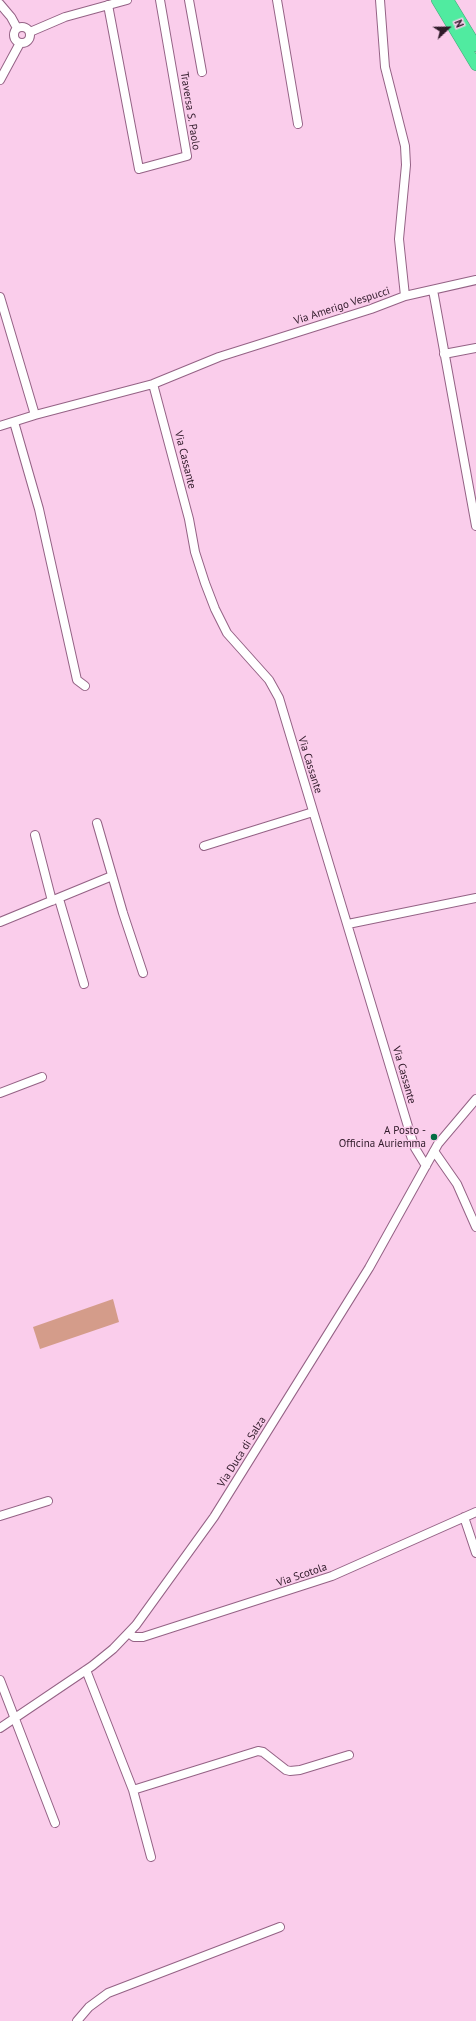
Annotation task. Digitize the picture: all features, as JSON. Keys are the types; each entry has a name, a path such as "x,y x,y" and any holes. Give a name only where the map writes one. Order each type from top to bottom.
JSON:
{"highway":[{"path":"437,0 476,65"},
{"path":"448,0 476,46"}],"street":[{"path":"30,32 65,18 127,0"},
{"name":"Traversa S. Paolo","path":"108,5 139,169 187,156 160,0"},
{"path":"189,0 202,72"},
{"path":"277,0 298,124"},
{"name":"Via Amerigo Vespucci","path":"0,426 35,415 153,384 219,357 371,309 406,296 399,239 406,165 405,146 385,67 380,0"},
{"path":"0,4 11,17 17,28 14,37 20,43"},
{"path":"17,28 24,27 30,32"},
{"path":"0,80 20,43 28,40 30,32"},
{"path":"406,296 476,280"},
{"path":"433,290 476,526"},
{"path":"0,297 35,415"},
{"path":"444,354 476,348"},
{"name":"Via Cassante","path":"153,384 189,519 195,552 212,602 227,633 269,680 279,698 410,1133 415,1148 426,1166"},
{"path":"14,422 39,509 77,680 85,686"},
{"path":"204,846 313,812"},
{"path":"97,823 143,973"},
{"path":"35,835 84,984"},
{"path":"0,922 112,876"},
{"path":"348,924 476,898"},
{"path":"0,1093 42,1077"},
{"name":"Via Duca di Salza","path":"0,1728 86,1670 130,1634 214,1517 369,1268 434,1151 476,1099"},
{"path":"434,1151 457,1184 476,1227"},
{"path":"0,1516 48,1501"},
{"name":"Via Scotola","path":"130,1634 134,1637 143,1637 332,1576 476,1512"},
{"path":"464,1517 476,1553"},
{"path":"86,1670 133,1790 151,1857"},
{"path":"0,1680 55,1823"},
{"path":"133,1790 258,1751 263,1752 286,1770 290,1771 300,1770 349,1755"},
{"path":"77,2021 88,2007 108,1992 280,1926"}],"shaded area":[{"path":"113,1299 119,1322 40,1349 33,1327"}],"place":[{"name":"A Posto - Officina Auriemma","path":"434,1137"}]}
